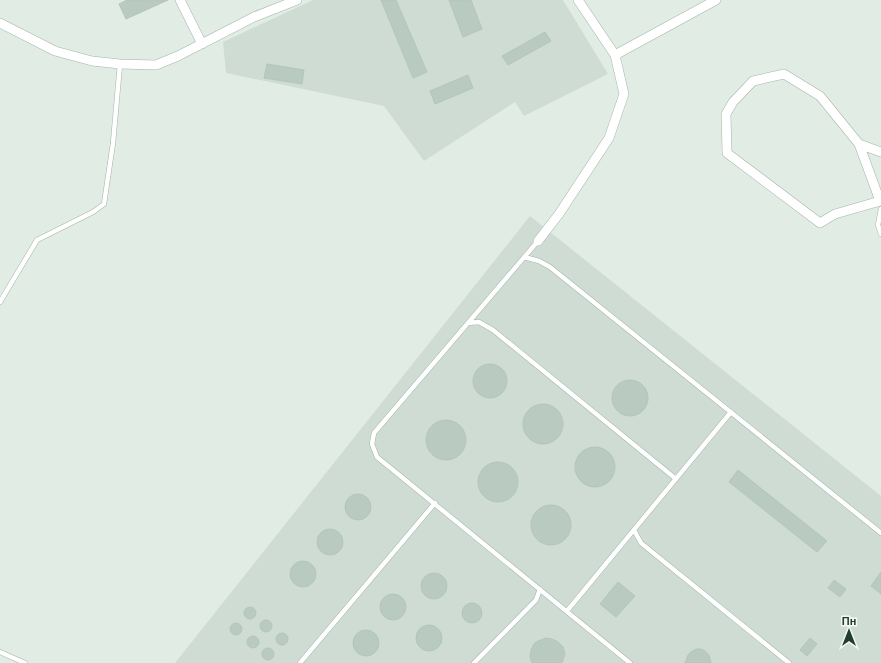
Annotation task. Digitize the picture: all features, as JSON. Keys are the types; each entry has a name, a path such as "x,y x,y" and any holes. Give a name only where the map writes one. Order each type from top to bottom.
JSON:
{"street":[{"path":"180,0 202,44"},
{"path":"0,23 55,51 92,61 120,64 156,65 178,56 254,17 297,0"},
{"path":"538,241 559,214 609,138 624,94 616,55 578,0"},
{"path":"616,55 716,0"},
{"path":"784,74 820,96 859,144 881,205 835,214 820,223 727,153 726,114 733,102 753,81 784,74"},
{"path":"859,144 881,152"}],"lane":[{"path":"0,302 37,240 93,212 104,204 113,143 120,64"},
{"path":"881,205 878,225 881,234"},
{"path":"538,241 374,433 372,444 377,457 630,663"},
{"path":"524,258 539,261 550,267 881,533"},
{"path":"468,323 479,322 493,330 676,479"},
{"path":"567,611 731,412"},
{"path":"300,663 435,503"},
{"path":"634,530 641,543 789,663"},
{"path":"474,663 536,600 540,589"},
{"path":"0,652 25,663"}],"shaded area":[{"path":"313,0 563,0 608,74 524,116 515,102 424,161 384,106 226,73 223,42"},
{"path":"530,216 881,496 881,663 175,663"}],"building":[{"path":"127,0 168,0 126,19 119,4"},
{"path":"381,0 396,0 427,72 413,78"},
{"path":"449,0 471,0 482,29 463,37"},
{"path":"545,32 551,41 508,65 502,56"},
{"path":"267,64 304,70 302,84 264,78"},
{"path":"468,75 473,88 435,104 430,91"},
{"path":"487,364 493,364 497,365 504,371 507,381 506,388 500,395 493,398 487,398 483,397 476,391 473,384 473,378 474,374 480,367"},
{"path":"630,380 643,385 648,398 643,411 630,416 617,411 612,398 617,385"},
{"path":"543,404 551,406 557,410 561,416 563,424 561,432 557,438 551,442 543,444 535,442 529,438 525,432 523,424 525,416 529,410 535,406"},
{"path":"446,420 454,422 460,426 464,432 466,440 464,448 460,454 454,458 446,460 438,458 432,454 428,448 426,440 428,432 432,426 438,422"},
{"path":"595,447 603,449 609,453 613,459 615,467 613,475 609,481 603,485 595,487 587,485 581,481 577,475 575,467 577,459 581,453 587,449"},
{"path":"498,462 506,464 512,468 516,474 518,482 516,490 512,496 506,500 498,502 490,500 484,496 480,490 478,482 480,474 484,468 490,464"},
{"path":"738,470 827,541 817,552 729,482"},
{"path":"358,494 367,498 371,507 367,516 358,520 349,516 345,507 349,498"},
{"path":"551,505 559,507 565,511 569,517 571,525 569,533 565,539 559,543 551,545 543,543 537,539 533,533 531,525 533,517 537,511 543,507"},
{"path":"330,529 339,533 343,542 339,551 330,555 321,551 317,542 321,533"},
{"path":"303,561 312,565 316,574 312,583 303,587 294,583 290,574 294,565"},
{"path":"881,572 881,594 871,586"},
{"path":"434,573 443,577 447,586 443,595 434,599 425,595 421,586 425,577"},
{"path":"834,580 846,589 840,597 828,588"},
{"path":"618,582 635,596 616,617 600,604"},
{"path":"393,594 402,598 406,607 402,616 393,620 384,616 380,607 384,598"},
{"path":"472,603 479,606 482,613 479,620 472,623 465,620 462,613 465,606"},
{"path":"248,607 252,607 256,613 252,619 248,619 244,615 244,611"},
{"path":"264,620 268,620 272,626 268,632 264,632 260,628 260,624"},
{"path":"234,623 238,623 242,629 238,635 234,635 230,631 230,627"},
{"path":"429,625 438,629 442,638 438,647 429,651 420,647 416,638 420,629"},
{"path":"366,630 375,634 379,643 375,652 366,656 357,652 353,643 357,634"},
{"path":"280,633 284,633 288,639 284,645 280,645 276,641 276,637"},
{"path":"251,636 255,636 259,642 255,648 251,648 247,644 247,640"},
{"path":"546,638 558,642 563,647 565,654 562,663 532,663 530,657 534,644"},
{"path":"810,638 817,644 807,656 800,650"},
{"path":"266,648 270,648 274,654 270,660 266,660 262,656 262,652"},
{"path":"696,649 705,651 709,655 711,663 685,663 688,655"}]}
